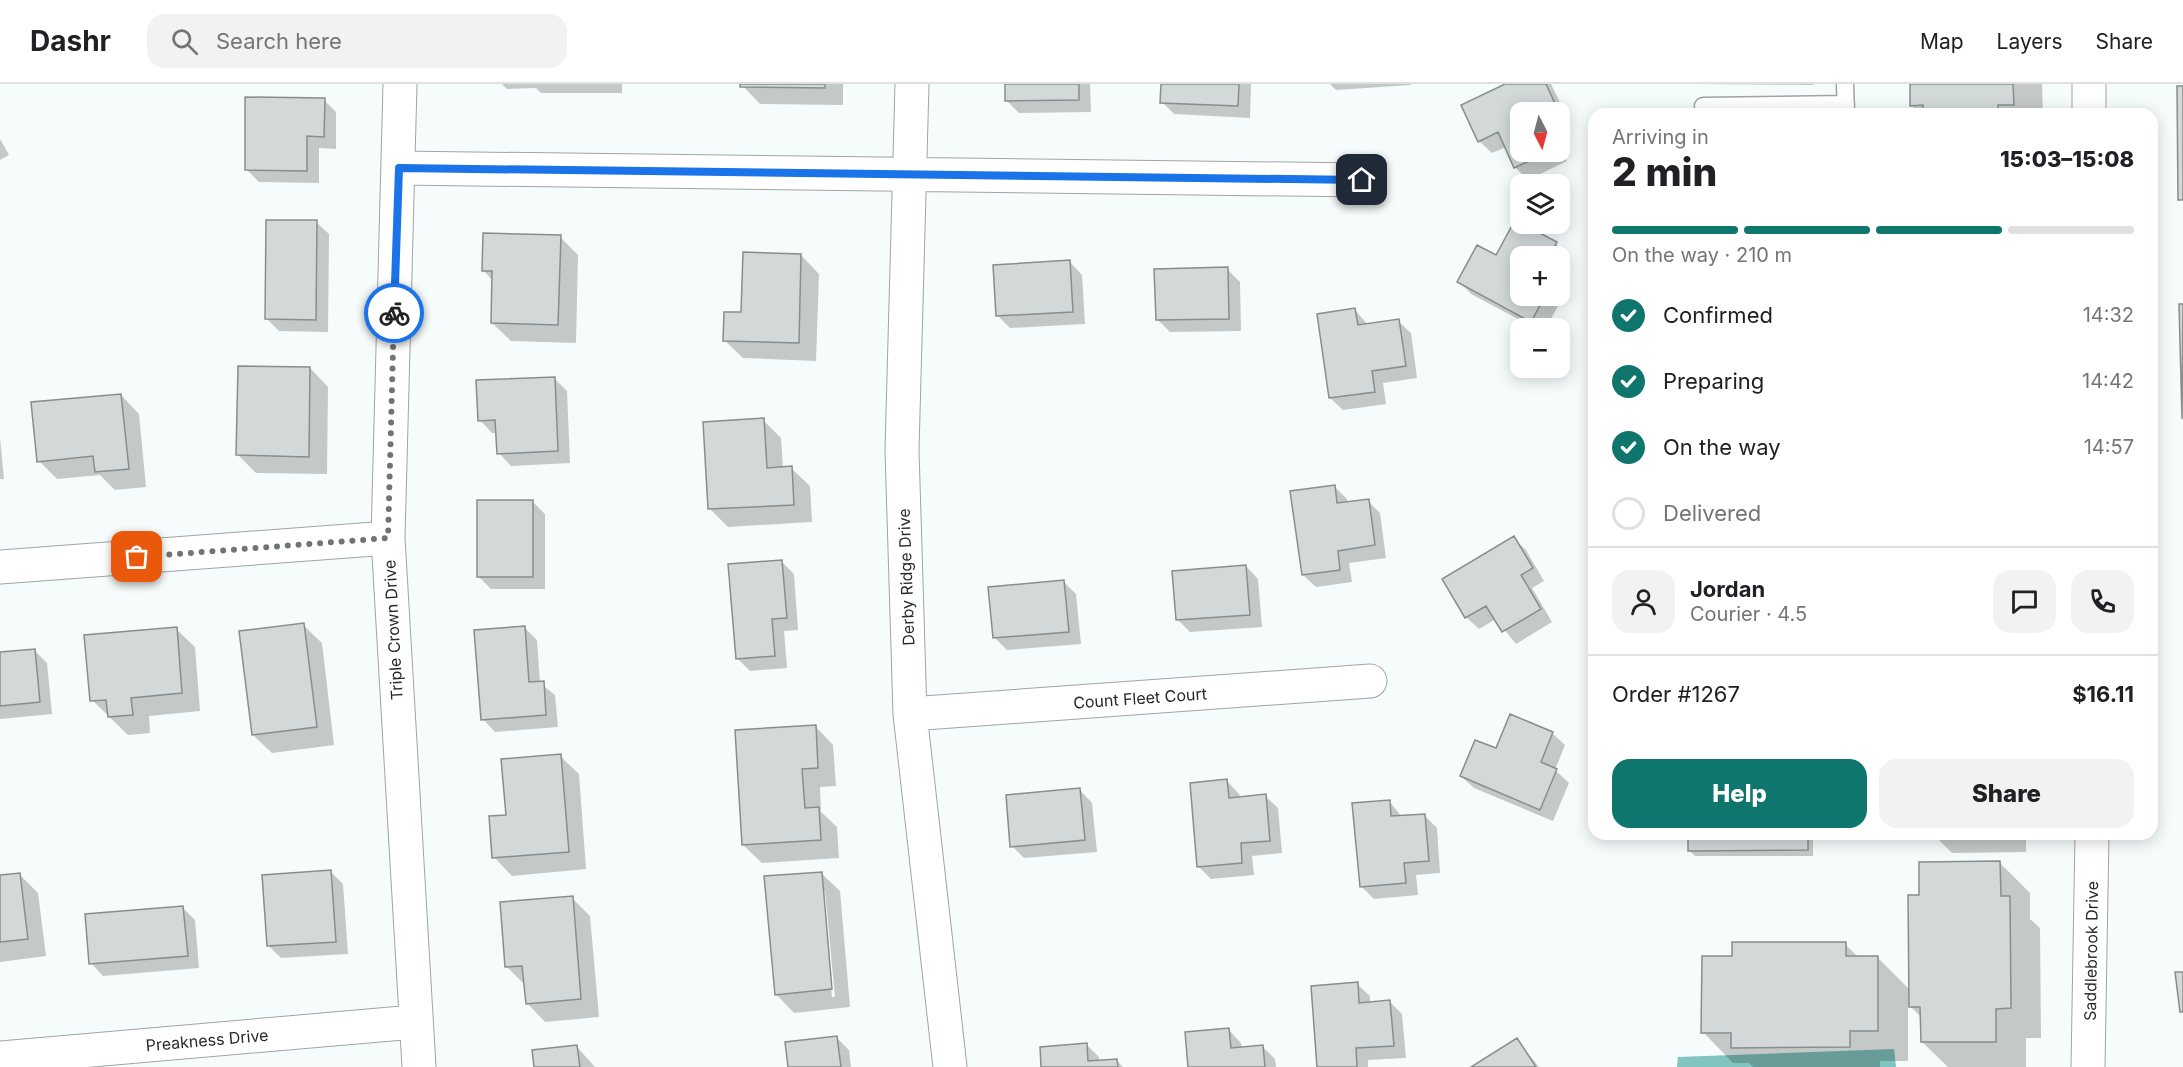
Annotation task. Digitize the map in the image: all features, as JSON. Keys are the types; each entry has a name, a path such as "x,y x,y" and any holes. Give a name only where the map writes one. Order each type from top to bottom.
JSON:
{"street":[{"name":"Triple Crown Drive","path":"400,84 388,538 414,1022 419,1067"},
{"name":"Derby Ridge Drive","path":"912,84 907,174 902,450 910,714 950,1067"},
{"path":"2089,84 2089,108"},
{"path":"399,168 1362,180"},
{"path":"0,567 388,538"},
{"name":"Count Fleet Court","path":"910,714 1370,681"},
{"name":"Saddlebrook Drive","path":"2088,1067 2092,840"},
{"name":"Preakness Drive","path":"0,1058 414,1022"}],"lane":[{"path":"1845,84 1846,108"},
{"path":"1703,106 1798,108"}],"shaded area":[{"path":"1894,1049 1896,1067 1677,1067 1678,1057"}],"building":[{"path":"740,84 825,84 825,88 740,87"},
{"path":"1005,84 1079,84 1079,100 1005,101"},
{"path":"1161,84 1239,84 1238,106 1160,103"},
{"path":"1505,84 1546,84 1554,102 1510,102 1510,159 1498,132 1478,142 1461,105"},
{"path":"1910,84 2013,84 2014,105 1998,105 1998,108 1910,106"},
{"path":"2177,86 2183,86 2183,200 2178,200"},
{"path":"245,97 325,98 324,137 307,136 307,171 245,170"},
{"path":"1511,162 1527,162 1514,168"},
{"path":"266,220 317,220 316,320 265,319"},
{"path":"1510,229 1510,234 1542,234 1557,242 1555,246 1510,246 1510,306 1540,306 1533,318 1524,318 1457,282 1477,245 1496,255"},
{"path":"483,233 561,235 558,325 491,323 492,271 482,271"},
{"path":"743,252 801,254 799,343 723,341 724,312 741,312"},
{"path":"1070,260 1073,312 996,316 993,265"},
{"path":"1228,267 1229,319 1156,320 1154,269"},
{"path":"2179,304 2183,304 2182,419"},
{"path":"1355,308 1358,325 1399,319 1406,366 1372,371 1375,392 1329,398 1317,314"},
{"path":"238,366 310,367 309,457 236,455"},
{"path":"555,377 558,451 497,454 495,420 478,421 476,380"},
{"path":"121,394 129,469 95,472 93,456 37,462 31,402"},
{"path":"764,418 767,468 792,466 794,505 708,509 703,422"},
{"path":"1335,485 1337,503 1369,499 1375,545 1338,551 1340,570 1302,575 1290,491"},
{"path":"477,500 533,500 533,577 477,577"},
{"path":"1514,536 1533,568 1521,575 1541,609 1502,632 1486,606 1465,618 1442,579"},
{"path":"782,560 787,618 772,619 775,656 736,659 728,564"},
{"path":"1246,565 1250,615 1176,620 1172,571"},
{"path":"1064,580 1069,632 993,638 988,587"},
{"path":"304,623 317,727 252,735 239,631"},
{"path":"525,626 529,682 544,681 546,715 481,720 474,630"},
{"path":"177,627 182,693 131,698 133,715 108,717 106,700 90,701 84,635"},
{"path":"35,649 40,702 0,706 0,652"},
{"path":"1510,714 1553,732 1541,762 1557,769 1540,810 1460,776 1475,740 1496,748"},
{"path":"816,725 818,768 802,769 805,808 819,807 821,840 742,845 735,730"},
{"path":"561,754 569,852 492,858 489,816 506,815 501,759"},
{"path":"1227,779 1229,798 1266,794 1270,841 1241,843 1242,863 1197,867 1190,783"},
{"path":"1080,788 1085,840 1010,847 1006,795"},
{"path":"1390,800 1391,816 1425,814 1429,861 1404,863 1406,883 1360,887 1352,803"},
{"path":"1688,840 1808,840 1808,850 1688,851"},
{"path":"2000,861 2001,896 2010,896 2011,1008 1996,1009 1996,1042 1921,1042 1920,1007 1909,1007 1908,895 1919,895 1919,862"},
{"path":"331,870 336,942 267,946 262,875"},
{"path":"822,872 832,989 775,995 764,876"},
{"path":"20,873 28,939 0,942 0,875"},
{"path":"573,896 581,999 526,1004 522,966 505,967 500,902"},
{"path":"183,906 188,956 89,964 85,914"},
{"path":"1732,942 1846,942 1846,956 1878,956 1878,1031 1850,1031 1850,1047 1731,1048 1731,1033 1701,1033 1702,956 1732,956"},
{"path":"2175,972 2183,972 2183,1012 2180,1012"},
{"path":"1358,982 1359,1003 1390,1000 1394,1046 1356,1048 1357,1067 1317,1067 1311,986"},
{"path":"1229,1028 1231,1048 1263,1045 1265,1067 1188,1067 1185,1032"},
{"path":"837,1036 841,1067 788,1067 785,1042"},
{"path":"1517,1038 1536,1067 1471,1067"},
{"path":"1087,1043 1088,1061 1117,1059 1118,1067 1041,1067 1040,1047"},
{"path":"577,1045 580,1067 534,1067 532,1050"}],"way so far":[{"path":"137,557 388,538 394,313"}],"route":[{"path":"394,313 399,168 1362,180"}]}
